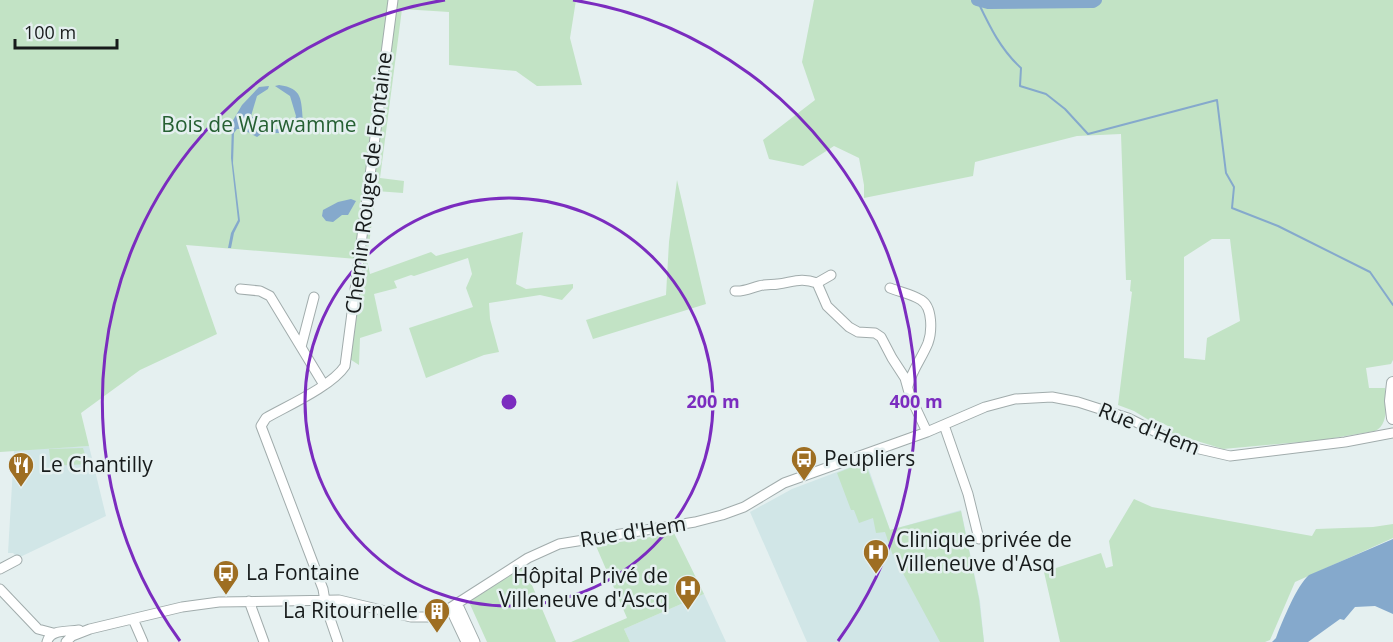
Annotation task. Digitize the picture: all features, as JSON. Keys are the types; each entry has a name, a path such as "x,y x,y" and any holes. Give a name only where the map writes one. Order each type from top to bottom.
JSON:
{"main road":[{"path":"1393,383 1390,401 1393,418"}],"street":[{"name":"Chemin Rouge de Fontaine","path":"324,385 339,374 345,366 393,0"},
{"path":"817,283 831,274"},
{"path":"735,291 797,279 817,283 830,309 849,327 861,333 875,333 881,337 908,386 927,432"},
{"path":"890,288 923,301 929,314 928,342 914,368 908,386"},
{"path":"240,289 260,291 270,296 324,385 266,418 261,429 323,589 338,642"},
{"path":"301,346 314,297"},
{"name":"Rue d'Hem","path":"90,629 192,605 249,601 325,600 349,602 416,618 433,616 546,548 722,516 744,507 784,483 927,432 1005,401 1043,397 1067,400 1118,414 1182,445 1225,456 1345,442 1393,433"},
{"path":"944,425 968,494 979,539"},
{"path":"0,569 17,560"},
{"path":"0,590 47,642"},
{"path":"249,601 264,642"},
{"path":"454,605 466,642"},
{"path":"454,605 475,642"},
{"path":"133,619 143,642"},
{"path":"31,623 41,630 63,636 65,642 72,636 90,629"},
{"path":"47,642 48,637 55,633 90,629"}],"shaded area":[{"path":"89,446 106,516 18,558 13,553 8,553 14,450"},
{"name":"Clinique privée de Villeneuve d'Asq","path":"866,461 890,530 961,510 980,601 984,642 807,642 750,512 792,489"},
{"name":"Hôpital Privé de Villeneuve d'Ascq","path":"704,594 726,642 630,642 624,629"}],"green space":[{"name":"Bois de Warwamme","path":"0,0 576,0 570,38 582,85 537,86 516,71 449,65 449,12 402,9 380,178 404,181 403,193 376,191 367,260 370,274 431,252 436,256 523,232 516,284 526,289 573,284 573,288 562,300 540,295 489,303 490,319 499,352 484,355 426,378 409,328 473,307 466,288 472,274 468,258 394,281 397,288 374,294 382,331 360,338 359,365 342,354 357,259 186,245 217,334 140,370 81,413 89,446 0,452"},
{"path":"814,0 1393,0 1393,360 1391,364 1366,368 1369,388 1385,388 1386,412 1380,428 1375,431 1322,440 1223,449 1168,432 1170,427 1162,423 1160,427 1134,411 1118,405 1132,292 1130,291 1131,280 1126,280 1121,134 1077,136 975,162 973,176 864,198 859,158 834,146 803,166 769,159 763,140 815,100 802,62","holes":["1212,239 1230,239 1240,321 1207,338 1205,360 1184,358 1184,257"]},
{"path":"677,180 706,304 593,339 586,320 666,295 669,242"},
{"path":"83,448 88,464 51,466 49,449"},
{"path":"865,462 890,530 961,511 979,599 984,642 940,642 892,553 885,532 876,533 873,518 859,523 854,510 851,510 837,473"},
{"path":"1134,499 1152,507 1312,536 1316,529 1393,524 1393,538 1295,582 1270,640 1265,642 1060,642 1044,572 1101,553 1106,568 1113,566 1109,541"},
{"path":"674,533 704,594 624,629 630,642 571,642 627,618 596,546"},
{"path":"524,566 556,642 487,642 469,602"}],"water":[{"path":"279,85 297,92 301,101 303,121 289,132 271,133 271,130 293,125 296,116 290,96 275,86"},
{"path":"269,86 257,96 251,116 257,120 264,132 257,137 242,129 237,129 234,133 233,163 240,221 234,233 231,248 228,248 231,233 238,220 231,158 232,122 242,105 259,87"},
{"path":"351,199 356,201 348,215 342,215 333,222 326,221 322,216 323,210 338,202"},
{"path":"1393,539 1393,614 1375,606 1355,607 1344,620 1340,619 1308,642 1272,642 1276,638 1295,595 1309,575"}],"waterway":[{"path":"977,0 1001,45 1021,68 1020,86 1046,94 1065,109 1088,134 1217,100 1226,173 1234,187 1232,208 1278,226 1370,272 1393,305"},
{"path":"977,0 988,3 1093,2 1096,0"}],"place":[{"name":"Peupliers","path":"804,482"},
{"name":"Le Chantilly","path":"21,488"},
{"name":"Clinique privée de Villeneuve d'Asq","path":"876,575"},
{"name":"La Fontaine","path":"226,596"},
{"name":"Hôpital Privé de Villeneuve d'Ascq","path":"688,611"},
{"name":"La Ritournelle","path":"437,634"}]}
